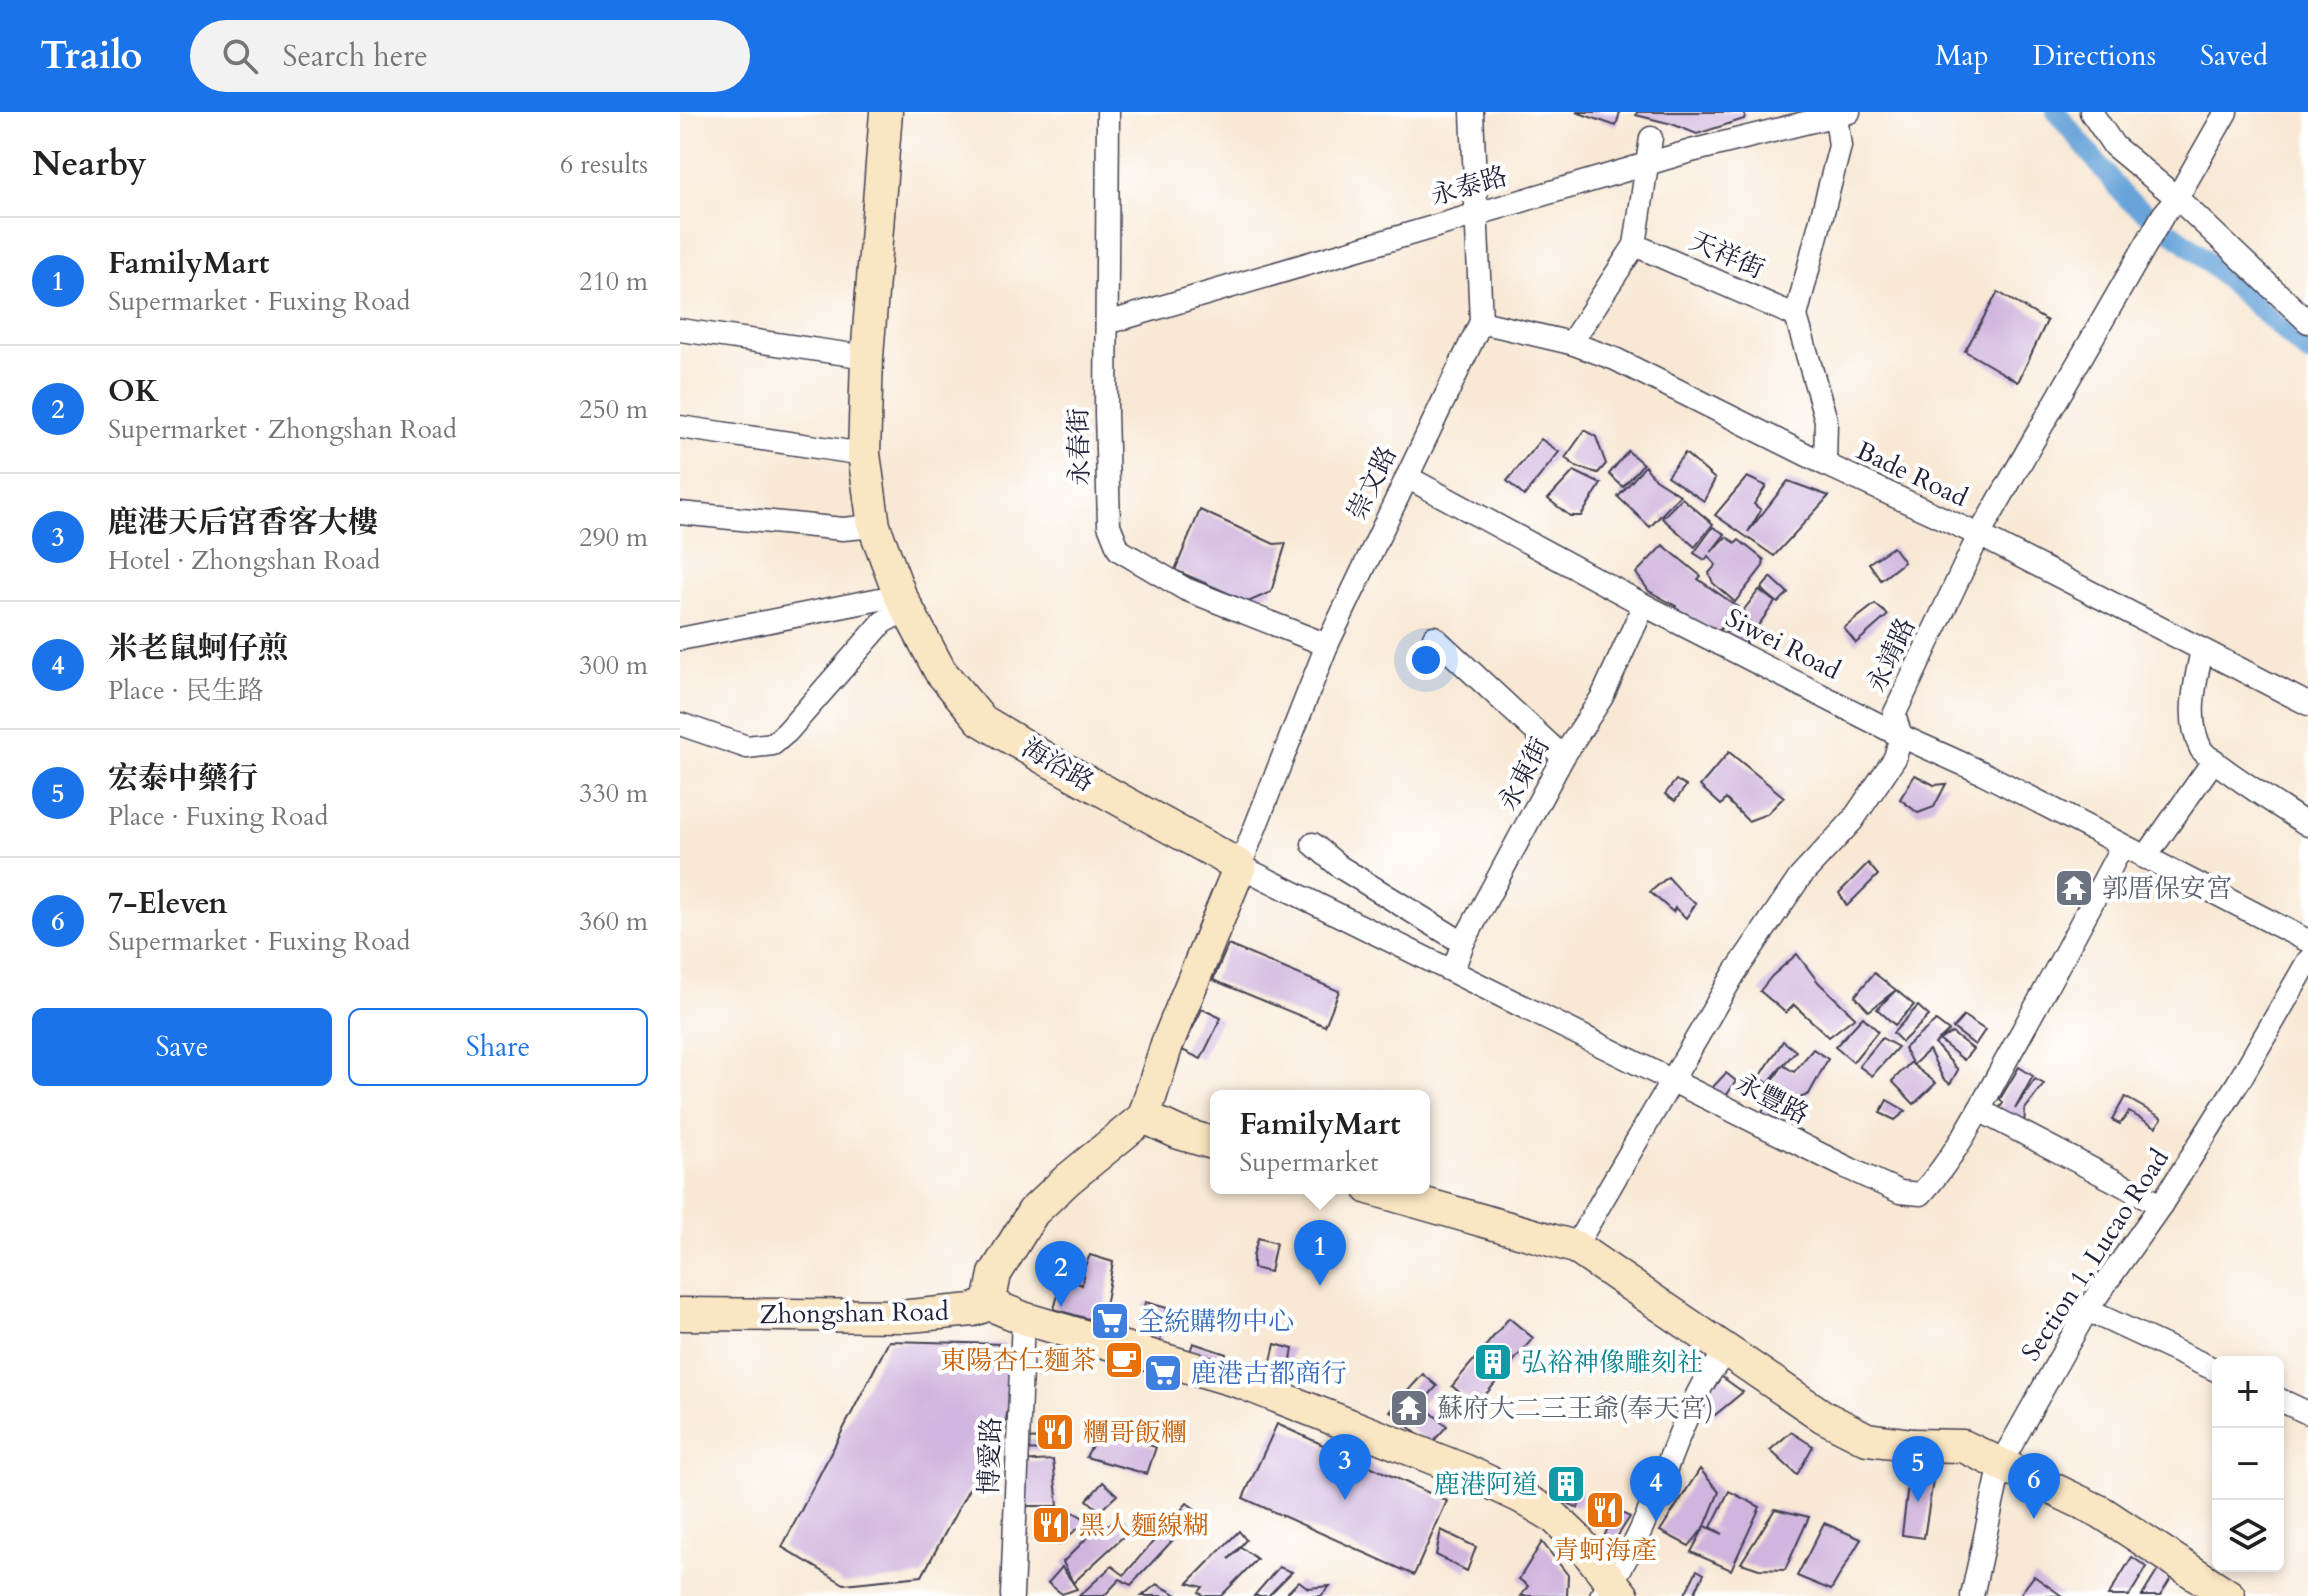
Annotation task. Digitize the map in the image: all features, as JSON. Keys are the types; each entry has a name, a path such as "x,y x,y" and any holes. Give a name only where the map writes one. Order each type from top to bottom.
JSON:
{"street":[{"name":"海浴路","path":"886,112 867,357 864,454 874,526 904,602 940,671 981,720 1240,866"},
{"name":"永春街","path":"1108,112 1109,525 1119,550 1185,589 1327,645"},
{"name":"崇文路","path":"1240,866 1327,645 1481,322 1472,112"},
{"path":"2091,112 2114,146 2177,198 2308,322"},
{"name":"永靖路","path":"1575,1247 1734,974 1800,877 1852,821 1895,758 1901,736 1894,715 1979,535 2163,215 2177,198 2226,112"},
{"path":"1825,464 1826,420 1796,316 1840,146 1843,114"},
{"name":"永泰路","path":"1107,323 1646,164 1843,114"},
{"path":"1571,343 1635,245 1651,138"},
{"name":"天祥街","path":"1635,245 1796,316"},
{"name":"Bade Road","path":"1481,322 1571,343 1615,359 1825,464 1979,535 2308,704"},
{"path":"680,330 867,357"},
{"path":"680,427 864,454"},
{"name":"Siwei Road","path":"1407,477 1644,605 1901,736 1983,773 2308,941"},
{"path":"680,513 843,529 874,526"},
{"path":"680,639 904,602"},
{"path":"680,724 747,747 773,744 904,602"},
{"name":"永東街","path":"1453,970 1463,943 1563,757 1602,697 1644,605"},
{"path":"1434,637 1563,757"},
{"path":"2202,650 2193,690 2193,723 2201,751 2308,825"},
{"path":"2145,858 2214,760"},
{"path":"1313,844 1340,867 1463,943"},
{"name":"永豐路","path":"1240,866 1875,1180 1900,1192 1921,1194 1938,1176 1979,1110 2122,846"},
{"path":"1240,866 1167,1044 1144,1117 1033,1212 995,1274 989,1304 1023,1318 1243,1383 1466,1471 1553,1516 1576,1538 1612,1592"},
{"name":"Section 1, Lucao Road","path":"1972,1596 2001,1463 2087,1310 2161,1205 2239,1081 2308,961"},
{"path":"1979,1110 2161,1205"},
{"path":"1144,1117 1179,1133 1210,1142"},
{"path":"1390,1194 1575,1247 1824,1417 1867,1439 1913,1445 1963,1446 2101,1512 2229,1596"},
{"name":"Zhongshan Road","path":"680,1314 909,1316 973,1310 989,1304"},
{"path":"2087,1310 2212,1368"},
{"name":"博愛路","path":"1012,1596 1023,1318"},
{"path":"1612,1592 1699,1389 1727,1350"},
{"path":"2284,1402 2308,1413"}],"building":[{"path":"1576,112 1620,112 1616,126"},
{"path":"1637,112 1746,112 1744,119 1697,134 1636,115"},
{"path":"1998,292 2047,321 2018,382 1965,351"},
{"path":"1585,430 1596,437 1606,464 1598,473 1577,467 1565,458"},
{"path":"1541,439 1559,452 1524,496 1507,481"},
{"path":"1628,451 1643,464 1623,487 1609,474"},
{"path":"1685,453 1715,479 1704,501 1667,476"},
{"path":"1645,466 1655,479 1680,495 1650,527 1618,497"},
{"path":"1574,471 1601,484 1581,516 1570,516 1548,499"},
{"path":"1747,477 1766,486 1754,504 1761,510 1748,532 1788,481 1829,496 1774,556 1715,515"},
{"path":"1682,498 1713,524 1695,547 1662,518"},
{"path":"1200,510 1274,544 1286,543 1271,592 1248,602 1175,570"},
{"path":"1713,527 1725,534 1711,552 1726,537 1736,543 1739,540 1764,560 1763,566 1735,602 1713,583 1709,573 1716,565 1708,556 1705,560 1694,553"},
{"path":"1663,545 1701,576 1698,579 1738,607 1718,632 1673,610 1676,606 1649,591 1636,573"},
{"path":"1893,547 1904,562 1881,580 1869,563"},
{"path":"1771,577 1788,593 1778,603 1761,589"},
{"path":"1759,590 1775,602 1757,627 1740,615"},
{"path":"1875,604 1888,615 1856,643 1844,628"},
{"path":"1739,617 1757,627 1742,648 1721,638"},
{"path":"1729,752 1784,797 1767,814 1748,821 1726,799 1721,805 1700,786"},
{"path":"1915,775 1934,785 1946,784 1934,807 1918,813 1900,799"},
{"path":"1676,780 1686,786 1675,801 1665,794"},
{"path":"1868,863 1878,875 1847,906 1839,893"},
{"path":"1668,877 1696,903 1686,918 1675,908 1673,912 1650,892"},
{"path":"1228,945 1339,991 1325,1026 1213,980"},
{"path":"1797,954 1819,983 1855,1017 1829,1037 1794,1005 1786,1013 1760,991"},
{"path":"1874,973 1896,990 1869,1011 1855,996"},
{"path":"1896,990 1914,1005 1895,1025 1877,1009"},
{"path":"1918,1006 1929,1016 1902,1042 1893,1033"},
{"path":"1202,1009 1221,1018 1201,1059 1182,1050"},
{"path":"1964,1016 1985,1030 1975,1045 1953,1028"},
{"path":"1863,1017 1878,1031 1853,1062 1835,1047"},
{"path":"1936,1021 1949,1031 1935,1044 1958,1070 1950,1084 1943,1078 1929,1050 1913,1065 1904,1048"},
{"path":"1952,1033 1973,1049 1964,1060 1939,1040"},
{"path":"1882,1038 1898,1047 1872,1076 1859,1066"},
{"path":"1783,1041 1796,1051 1768,1083 1760,1077"},
{"path":"1813,1049 1828,1059 1809,1094 1798,1099 1769,1086 1783,1065 1794,1072"},
{"path":"1911,1062 1936,1083 1914,1104 1892,1081"},
{"path":"2019,1067 2033,1076 2015,1109 2035,1079 2044,1084 2025,1109 2024,1131 1997,1112 2003,1103 2000,1099"},
{"path":"1726,1073 1736,1081 1722,1102 1709,1091"},
{"path":"2125,1097 2162,1118 2156,1127 2129,1112 2120,1124 2112,1120"},
{"path":"1887,1100 1906,1111 1895,1120 1880,1113"},
{"path":"1767,1103 1798,1119 1791,1136 1759,1119"},
{"path":"1258,1238 1276,1243 1270,1272 1253,1268"},
{"path":"1090,1255 1113,1262 1102,1323 1054,1309 1063,1277 1082,1285 1084,1268"},
{"path":"1145,1302 1167,1308 1160,1342 1139,1336"},
{"name":"弘裕神像雕刻社","path":"1509,1318 1533,1338 1476,1406 1452,1386"},
{"path":"889,1341 1004,1344 1013,1379 1006,1420 922,1576 844,1584 782,1547"},
{"path":"1193,1343 1226,1354 1224,1362 1190,1352"},
{"path":"1275,1344 1293,1349 1286,1386 1267,1379"},
{"name":"蘇府大二三王爺(奉天宮)","path":"1423,1374 1437,1386 1421,1404 1447,1426 1430,1445 1390,1411"},
{"path":"1718,1374 1743,1392 1715,1415 1693,1405"},
{"path":"1277,1424 1447,1501 1414,1575 1243,1498"},
{"path":"1099,1432 1156,1447 1147,1474 1086,1457"},
{"path":"1791,1432 1813,1446 1797,1475 1770,1450"},
{"path":"1050,1438 1051,1451 1019,1450 1024,1439"},
{"path":"1053,1460 1058,1506 1017,1506 1018,1462"},
{"path":"1910,1467 1935,1468 1924,1538 1902,1535"},
{"path":"1700,1469 1719,1492 1705,1526 1689,1546 1660,1531"},
{"name":"鹿港阿道","path":"1563,1476 1582,1493 1578,1508 1554,1496"},
{"path":"1103,1482 1117,1495 1100,1511 1087,1500"},
{"path":"1729,1491 1760,1507 1731,1570 1691,1552 1705,1526 1723,1534 1711,1527"},
{"path":"1187,1503 1199,1512 1131,1585 1120,1579 1104,1596 1079,1596 1112,1566 1124,1575"},
{"path":"1775,1509 1809,1517 1785,1570 1759,1569 1741,1563"},
{"path":"1615,1510 1630,1517 1617,1537 1604,1537"},
{"path":"1073,1512 1087,1520 1059,1545 1051,1538"},
{"path":"1121,1521 1126,1534 1073,1583 1063,1562 1098,1527"},
{"path":"1824,1523 1861,1539 1831,1590 1797,1576"},
{"path":"1441,1530 1476,1547 1467,1571 1436,1555"},
{"path":"1239,1531 1246,1540 1229,1559 1241,1547 1257,1559 1221,1596 1204,1596 1199,1592 1203,1587 1188,1583"},
{"path":"1542,1542 1568,1575 1567,1596 1521,1596 1528,1586 1519,1579"},
{"path":"2132,1557 2147,1567 2129,1596 2108,1596"},
{"path":"1062,1567 1077,1589 1062,1594 1048,1583"},
{"path":"1279,1567 1292,1572 1268,1596 1254,1596"},
{"path":"1697,1570 1704,1574 1693,1596 1684,1596"},
{"path":"2158,1570 2171,1578 2160,1596 2142,1596"},
{"path":"2034,1576 2062,1596 2019,1596"},
{"path":"1299,1581 1308,1588 1330,1586 1321,1596 1284,1596"},
{"path":"1157,1584 1179,1596 1142,1596"}],"waterway":[{"path":"2056,112 2126,198 2191,247 2308,353"}],"place":[{"name":"郭厝保安宮","path":"2074,888"},
{"name":"FamilyMart","path":"1320,1286"},
{"name":"OK","path":"1061,1307"},
{"name":"全統購物中心","path":"1110,1321"},
{"name":"東陽杏仁麵茶","path":"1124,1360"},
{"name":"弘裕神像雕刻社","path":"1493,1362"},
{"name":"鹿港古都商行","path":"1163,1373"},
{"name":"蘇府大二三王爺(奉天宮)","path":"1409,1408"},
{"name":"糰哥飯糰","path":"1055,1432"},
{"name":"鹿港阿道","path":"1566,1484"},
{"name":"鹿港天后宮香客大樓","path":"1345,1500"},
{"name":"宏泰中藥行","path":"1918,1502"},
{"name":"青蚵海產","path":"1605,1510"},
{"name":"7-Eleven","path":"2034,1519"},
{"name":"米老鼠蚵仔煎","path":"1656,1522"},
{"name":"黑人麵線糊","path":"1051,1525"}]}
